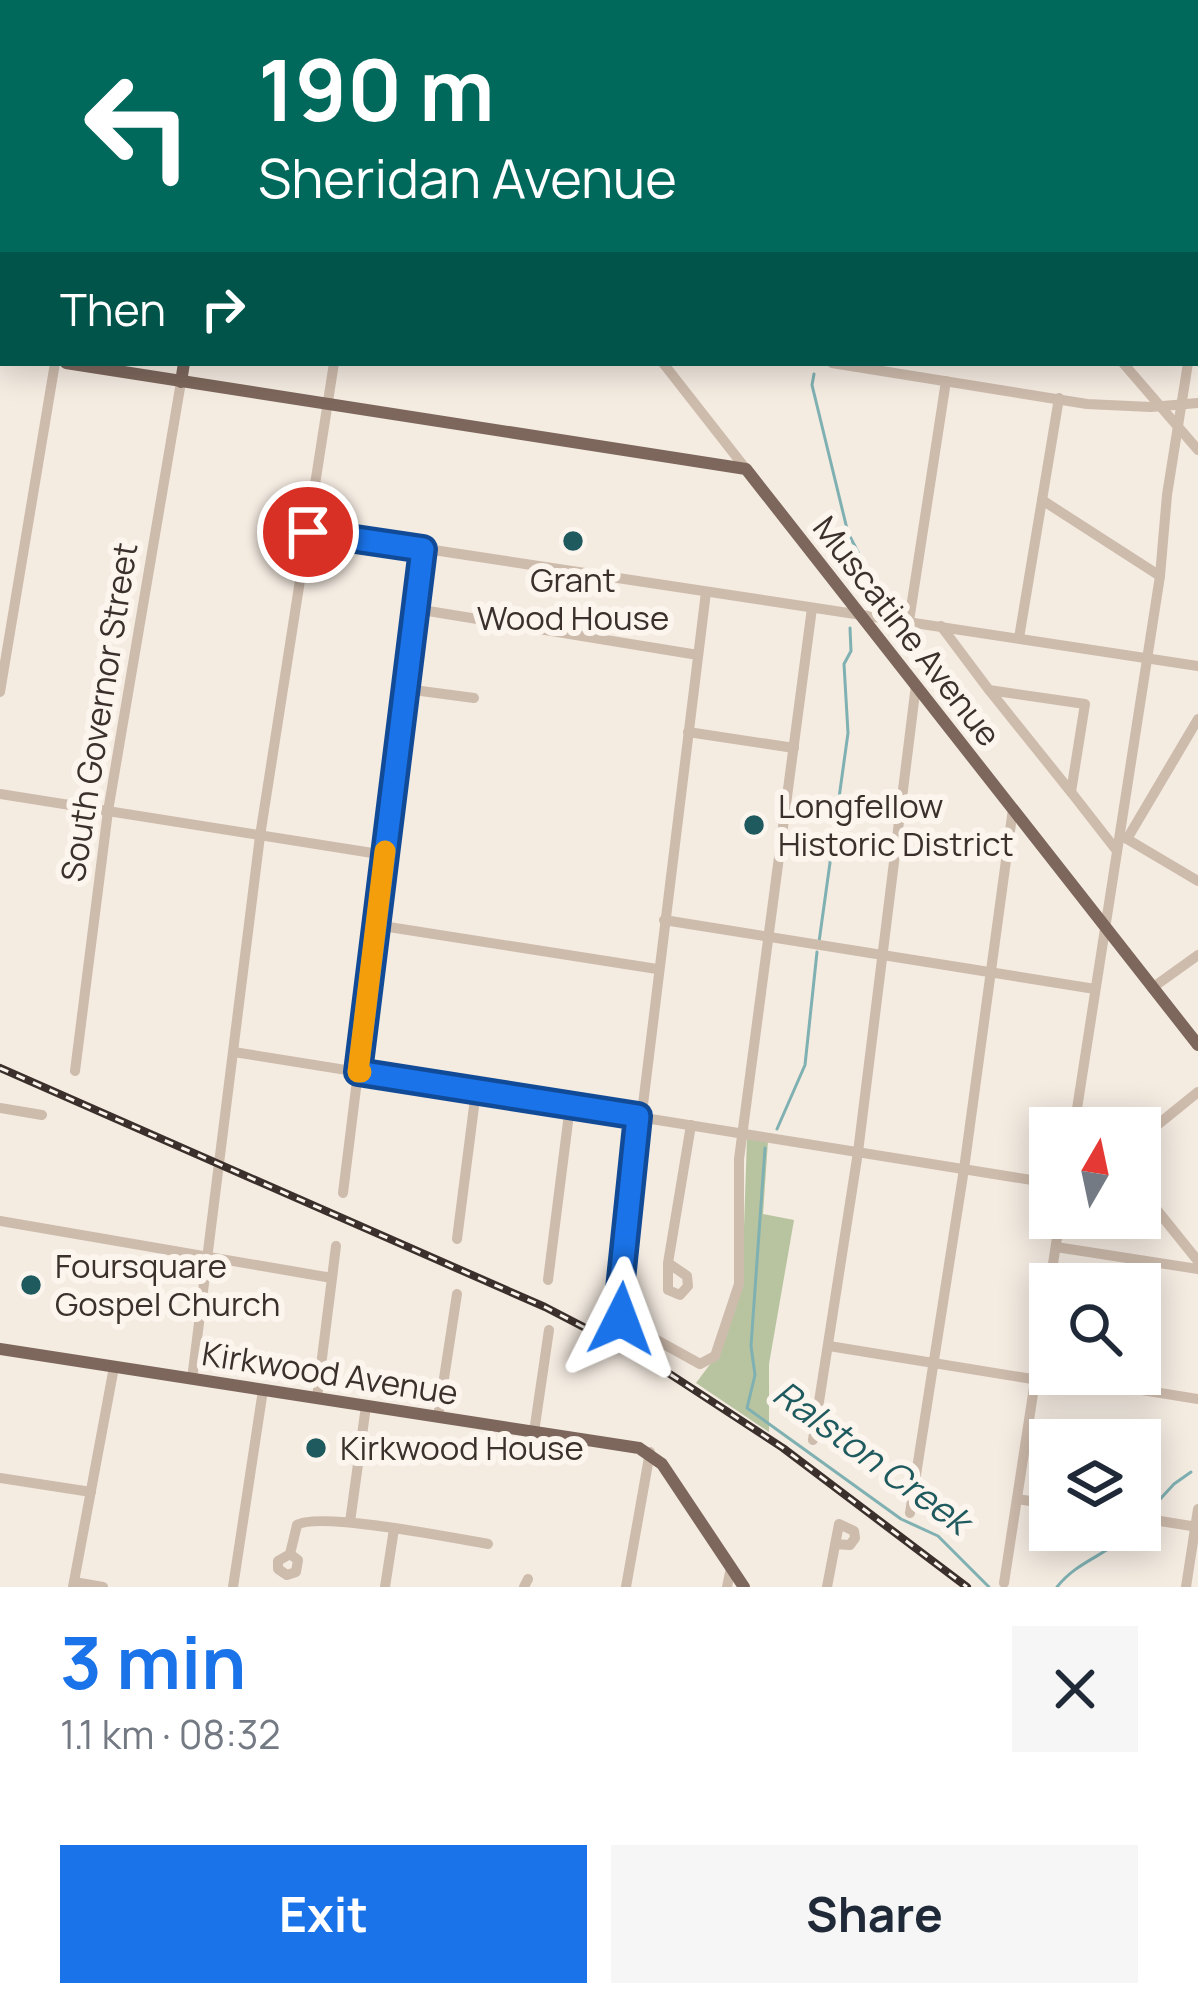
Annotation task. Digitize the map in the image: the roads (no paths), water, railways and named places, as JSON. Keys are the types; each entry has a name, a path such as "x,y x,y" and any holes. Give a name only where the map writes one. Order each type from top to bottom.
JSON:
{"main road":[{"path":"84,366 746,469"},
{"name":"South Governor Street","path":"181,382 184,366"},
{"name":"Muscatine Avenue","path":"746,469 1198,1045"},
{"name":"Kirkwood Avenue","path":"0,1349 650,1452"},
{"path":"650,1452 671,1475 744,1587"}],"street":[{"path":"0,692 54,366"},
{"path":"193,1379 260,836 334,366"},
{"name":"Muscatine Avenue","path":"665,366 746,469"},
{"path":"851,366 1114,406 1198,403"},
{"path":"1126,366 1198,450"},
{"path":"1123,837 1160,576 1166,495 1187,366"},
{"path":"909,621 946,381"},
{"name":"South Governor Street","path":"75,1071 108,811 181,382"},
{"path":"1019,638 1059,398"},
{"path":"1042,500 1160,576"},
{"path":"308,532 1198,666"},
{"path":"343,1193 423,549"},
{"path":"706,592 638,1116 618,1314 694,1363 706,1363 715,1355 738,1293 743,1134 812,608"},
{"path":"416,609 698,655"},
{"path":"941,626 1117,851"},
{"path":"813,1440 858,1152 916,685"},
{"path":"406,689 474,698"},
{"path":"989,690 1085,704 1071,792"},
{"path":"1077,1107 1117,851 1198,719"},
{"path":"688,732 794,748"},
{"path":"0,794 385,855"},
{"path":"910,1513 964,1169 1013,809"},
{"path":"1123,837 1198,881"},
{"path":"664,920 1095,989"},
{"path":"376,925 657,969"},
{"path":"1152,988 1198,955"},
{"path":"234,1052 1029,1180"},
{"path":"457,1239 476,1091"},
{"path":"1161,1122 1198,1092"},
{"path":"548,1280 570,1106"},
{"path":"0,1108 42,1115"},
{"path":"668,1263 691,1126"},
{"path":"1161,1217 1198,1266"},
{"path":"0,1221 332,1278"},
{"path":"1054,1263 1057,1239"},
{"path":"317,1398 336,1246"},
{"path":"1056,1247 1198,1266"},
{"path":"438,1417 457,1294"},
{"path":"534,1432 549,1330"},
{"path":"829,1346 1029,1376"},
{"path":"103,1587 73,1584 114,1367"},
{"path":"233,1587 262,1390"},
{"path":"1161,1393 1198,1399"},
{"path":"1004,1583 1033,1395"},
{"path":"350,1522 366,1406"},
{"path":"626,1587 650,1452"},
{"path":"0,1478 91,1492"},
{"path":"1017,1499 1029,1501"},
{"path":"1186,1587 1198,1509"},
{"path":"290,1554 302,1520 350,1522 488,1544"},
{"path":"1161,1521 1197,1527"},
{"path":"385,1587 394,1529"},
{"path":"831,1586 836,1544"},
{"path":"728,1587 731,1568"}],"waterway":[{"name":"Ralston Creek","path":"814,374 812,385 867,598"},
{"name":"Ralston Creek","path":"819,942 848,733 844,664 851,651 850,628"},
{"name":"Ralston Creek","path":"777,1129 805,1065 817,952"},
{"name":"Ralston Creek","path":"765,1148 751,1346 755,1375 747,1408 901,1519 938,1536 989,1587"},
{"name":"Ralston Creek","path":"1161,1498 1191,1472"},
{"name":"Ralston Creek","path":"1057,1587 1106,1551"}],"railway":[{"path":"0,1068 545,1307 653,1363 783,1448 967,1587"}],"place":[{"name":"Grant Wood House","path":"573,541"},
{"name":"Longfellow Historic District","path":"754,825"},
{"name":"Foursquare Gospel Church","path":"31,1285"},
{"name":"Kirkwood House","path":"316,1448"}]}
